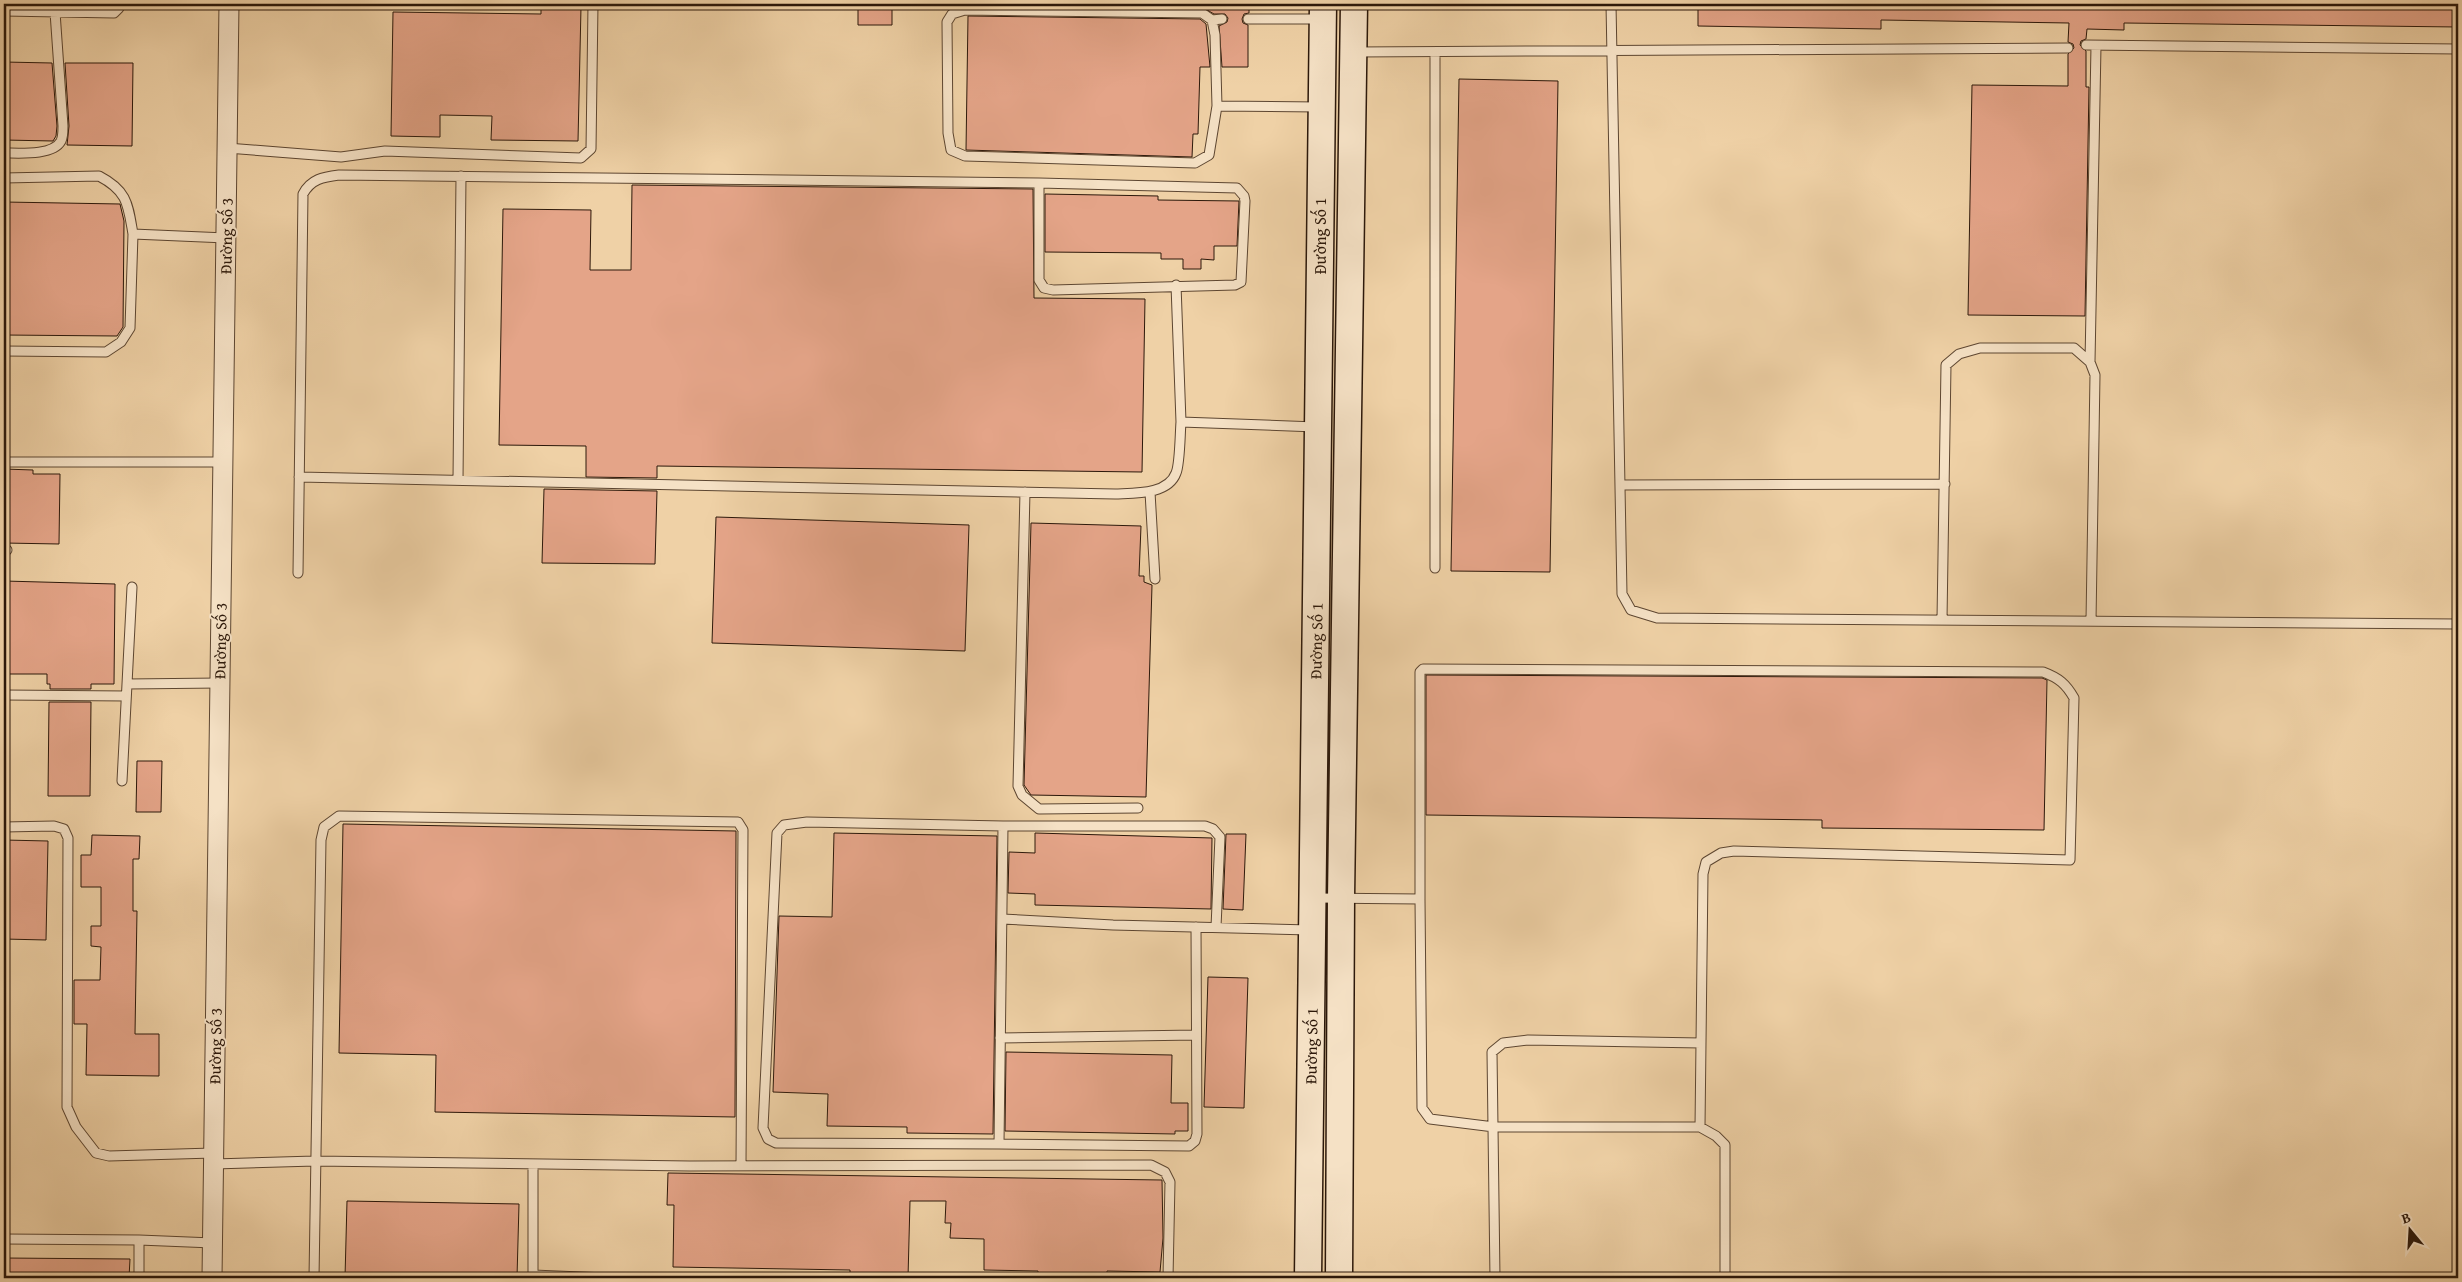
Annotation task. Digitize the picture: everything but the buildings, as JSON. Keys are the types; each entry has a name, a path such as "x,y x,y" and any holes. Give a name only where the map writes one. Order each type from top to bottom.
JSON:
{"street":[{"name":"Đường Số 3","path":"212,1278 229,4"},
{"name":"Đường Số 1","path":"1339,1278 1341,898 1354,4"},
{"name":"Đường Số 1","path":"1308,1278 1320,107 1323,12"}],"lane":[{"path":"4,11 114,13 119,8 119,4"},
{"path":"227,148 341,157 385,151 581,158 591,149 593,4"},
{"path":"1611,4 1622,594 1632,610 1657,618 2458,624"},
{"path":"1212,20 1215,34 1217,106 1209,155 1195,163 965,156 951,150 948,133 947,22 952,14 965,10 1192,13 1202,14 1212,20 1222,19"},
{"path":"4,153 36,153 57,147 62,140 63,126 55,12"},
{"path":"1248,19 1323,12"},
{"path":"2086,46 2458,49"},
{"path":"2090,622 2095,375 2090,362 2096,46"},
{"path":"1353,52 2068,48"},
{"path":"1435,52 1435,568"},
{"path":"1217,106 1320,107"},
{"path":"298,573 303,194 308,184 322,178 339,175 1040,183 1237,188 1241,191 1245,202 1241,282 1235,285 1176,285 1053,290 1044,288 1039,280 1040,183"},
{"path":"4,178 99,176 113,183 127,202 133,234 130,328 120,342 106,352 4,351"},
{"path":"458,480 461,176"},
{"path":"133,234 226,238"},
{"path":"299,477 1115,494 1150,492 1168,484 1176,474 1181,422 1176,285"},
{"path":"1942,620 1946,365 1959,354 1980,348 2074,348 2090,362"},
{"path":"1181,422 1318,427"},
{"path":"4,462 223,462"},
{"path":"1620,485 1945,484"},
{"path":"1024,492 1018,786 1022,795 1038,809 1138,808"},
{"path":"1150,492 1155,579"},
{"path":"122,781 132,587"},
{"path":"1700,1127 1702,874 1706,862 1721,853 1734,851 2070,860 2074,698 2066,685 2056,677 2043,672 1423,669 1420,672 1422,1108 1430,1119 1494,1127 1700,1127 1716,1136 1725,1145 1725,1278"},
{"path":"127,684 220,683"},
{"path":"4,695 126,696"},
{"path":"314,1278 320,840 324,827 339,816 730,821 741,825 743,830 741,1166"},
{"path":"1196,926 1197,1134 1195,1142 1189,1146 776,1143 768,1139 763,1128 777,833 784,825 807,822 1003,826 1205,826 1213,829 1220,837 1216,927"},
{"path":"4,827 54,826 64,829 68,838 67,1107 76,1127 96,1153 109,1156 533,1165 1151,1165 1165,1172 1170,1182 1168,1278"},
{"path":"998,1144 1003,826"},
{"path":"1313,898 1420,899"},
{"path":"1002,919 1313,930"},
{"path":"1000,1038 1196,1035"},
{"path":"1494,1278 1492,1052 1503,1043 1528,1040 1701,1043"},
{"path":"533,1165 533,1277 606,1278"},
{"path":"4,1239 139,1240 213,1243"},
{"path":"139,1240 139,1278"}]}
